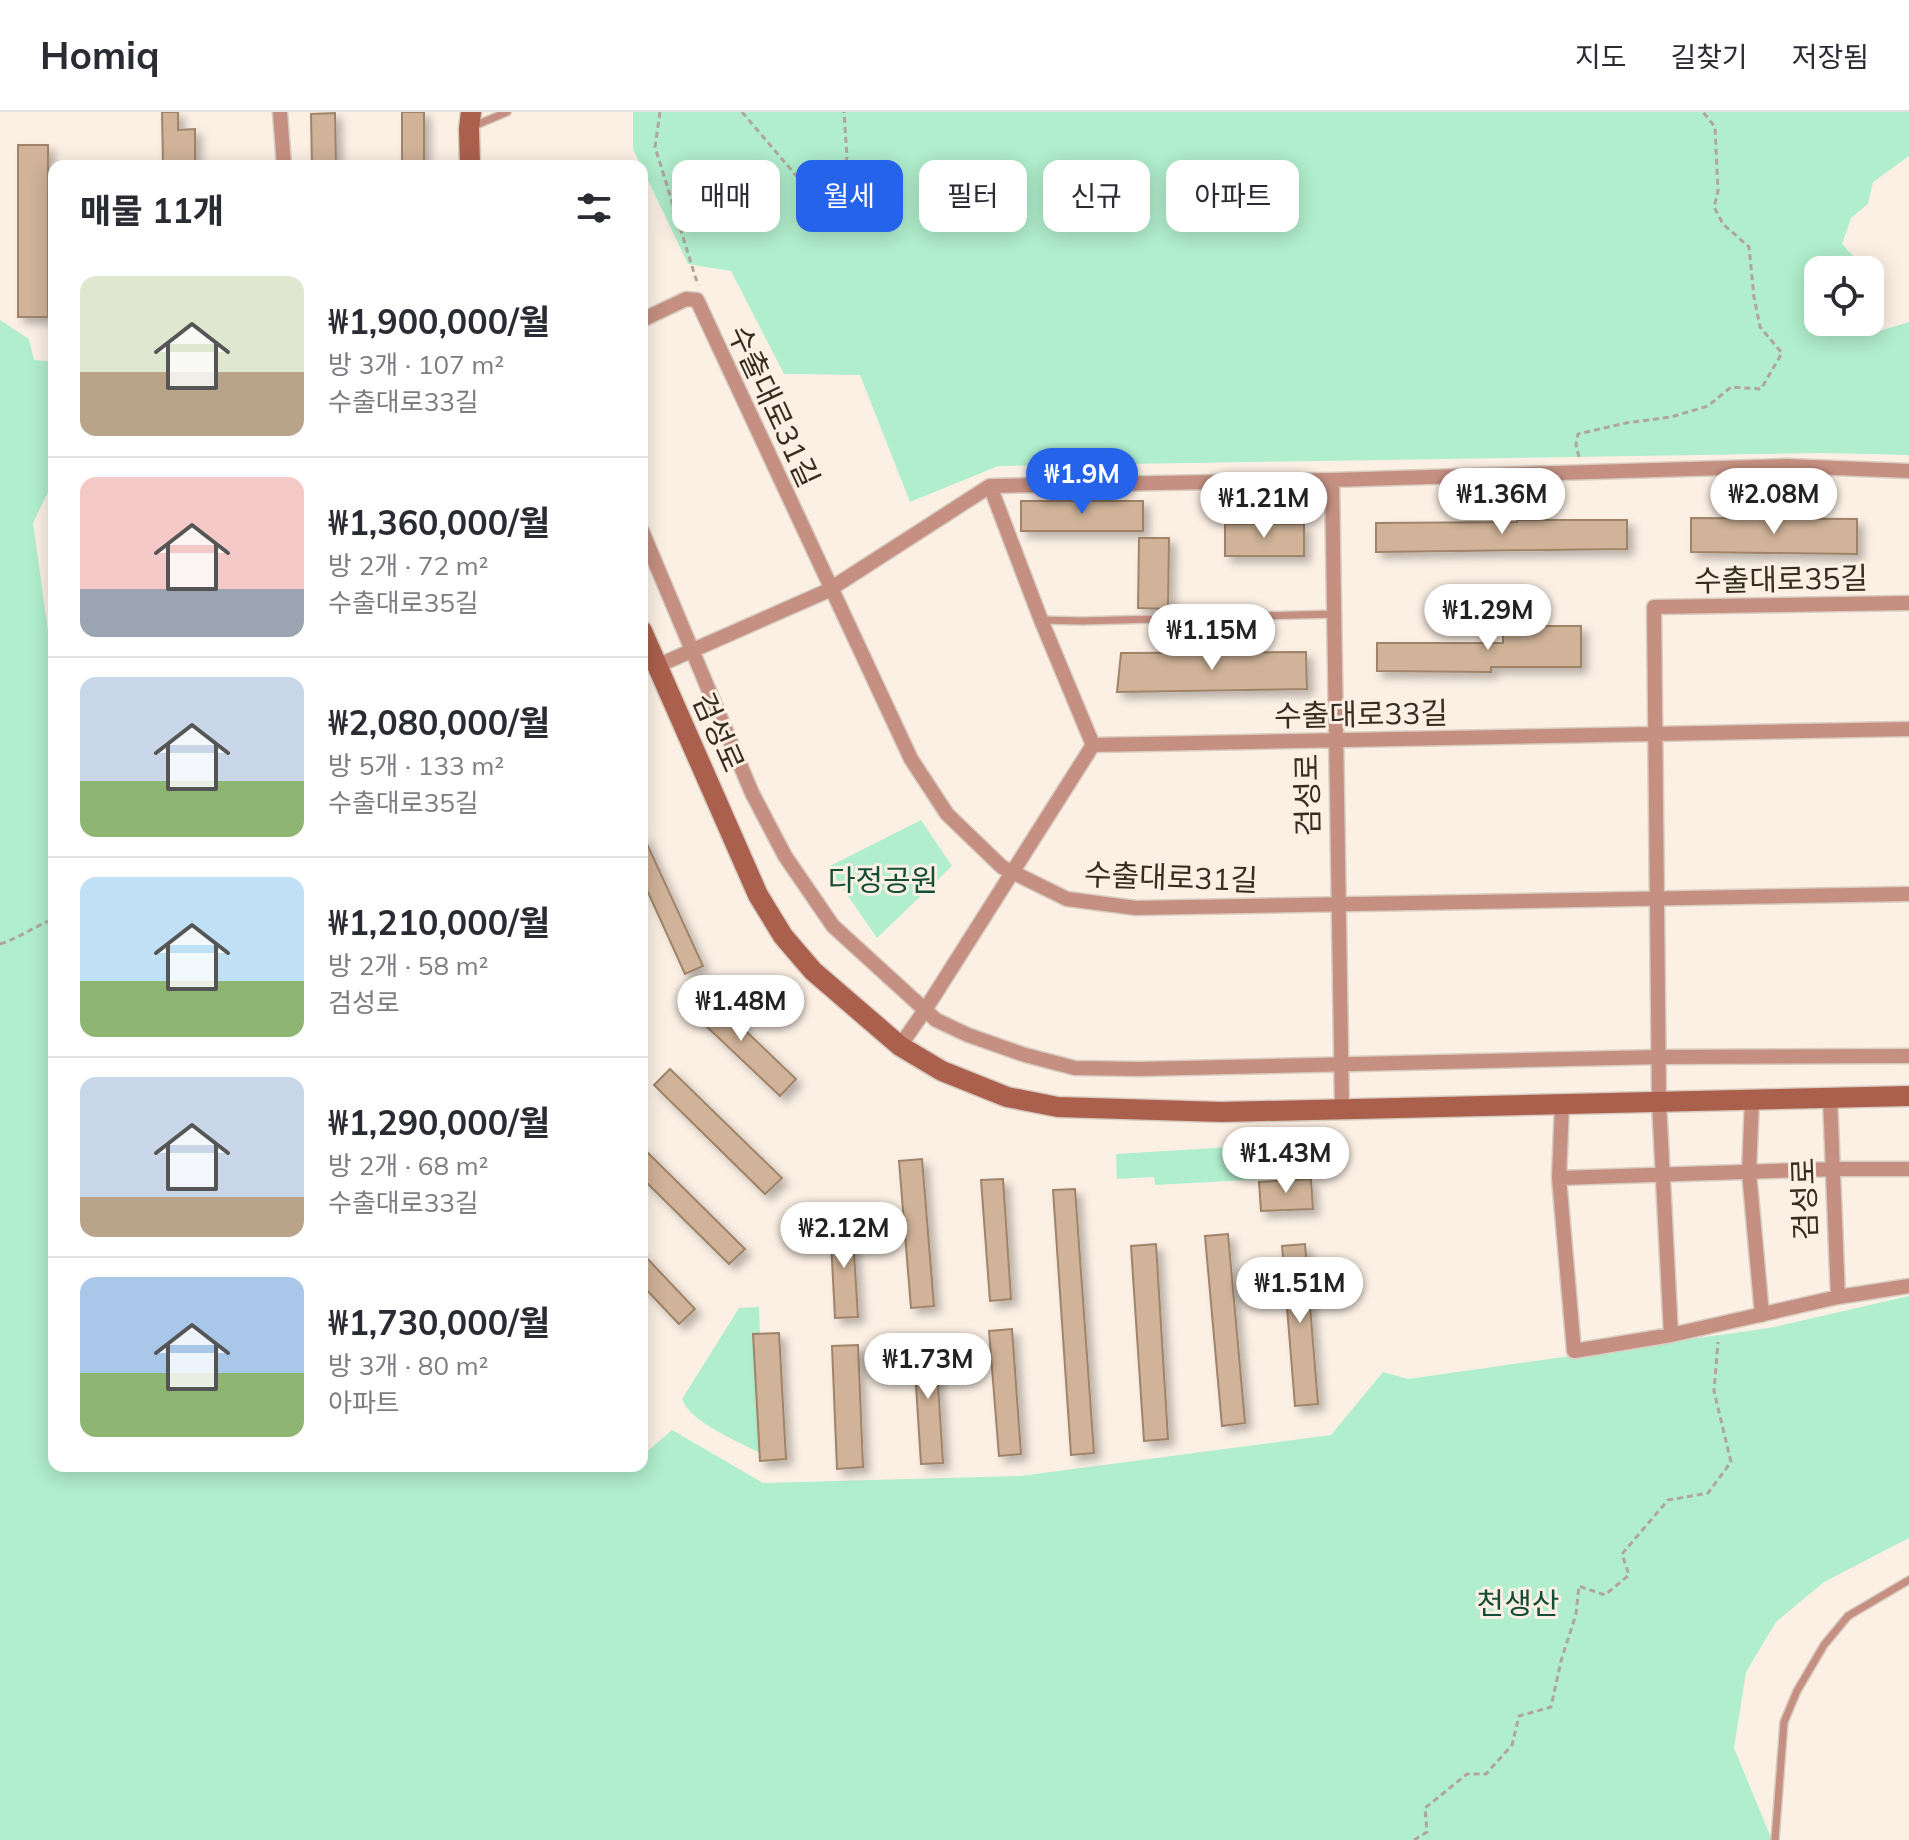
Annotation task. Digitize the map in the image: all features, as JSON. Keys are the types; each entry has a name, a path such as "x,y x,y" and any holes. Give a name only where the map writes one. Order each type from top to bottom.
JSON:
{"street":[{"path":"280,112 284,160"},
{"path":"470,120 470,160"},
{"name":"수출대로31길","path":"648,317 686,299 697,300 911,759 947,814 1002,867 1067,899 1136,908 1909,894"},
{"path":"900,1046 1093,745 990,486 1332,480 1787,466 1909,471"},
{"name":"검성로","path":"1332,480 1342,1109"},
{"name":"검성로","path":"657,666 831,588 990,486"},
{"path":"648,546 752,793 785,856 833,926 936,1020 968,1035 1075,1068 1659,1057 1909,1056"},
{"name":"수출대로35길","path":"1655,734 1654,607 1909,603"},
{"name":"검성로","path":"648,645 758,895 783,936 813,971 900,1046 942,1071 1007,1097 1058,1107 1222,1112 1909,1096"},
{"name":"수출대로33길","path":"1093,745 1909,729"},
{"path":"1655,734 1659,1102 1671,1335"},
{"name":"검성로","path":"1830,1098 1838,1297"},
{"name":"검성로","path":"1752,1100 1749,1172 1762,1315"},
{"path":"1562,1104 1559,1178 1574,1351 1671,1335 1838,1297 1909,1286"},
{"path":"1559,1178 1909,1169"}],"lane":[{"path":"470,120 507,112"},
{"path":"1041,620 1334,614"},
{"path":"1775,1840 1784,1722 1797,1691 1824,1645 1848,1616 1909,1580"}],"path":[{"path":"660,112 655,147 696,279 703,291"},
{"path":"742,112 799,179 839,192 847,157 844,112"},
{"path":"1583,473 1576,445 1578,434 1671,417 1708,406 1731,387 1761,389 1782,353 1760,327 1749,247 1723,224 1714,207 1718,191 1715,127 1703,112"},
{"path":"0,944 48,921"},
{"path":"1414,1840 1427,1832 1425,1808 1467,1774 1486,1774 1512,1745 1519,1716 1551,1707 1576,1614 1579,1586 1605,1595 1629,1575 1622,1554 1668,1500 1708,1493 1731,1462 1714,1391 1719,1324"}],"green space":[{"path":"633,112 1909,112 1909,156 1873,182 1868,204 1851,218 1842,244 1853,256 1804,256 1804,336 1884,336 1884,330 1909,322 1909,455 1820,453 998,466 910,502 860,375 784,374 731,271 688,264 673,232 780,232 780,160 672,160 672,231 648,180 648,160 638,160 633,149"},
{"name":"천생산","path":"0,320 29,339 34,360 48,361 48,492 33,523 48,632 48,1472 648,1472 648,1451 672,1430 763,1483 1020,1476 1331,1435 1383,1372 1408,1379 1769,1328 1909,1296 1909,1538 1824,1582 1776,1622 1746,1672 1734,1748 1772,1840 0,1840"},
{"name":"다정공원","path":"921,820 952,866 877,938 828,867"},
{"path":"1264,1145 1266,1179 1155,1185 1154,1177 1117,1179 1116,1154"},
{"path":"759,1307 764,1455 705,1424 687,1408 682,1399 739,1308"}],"building":[{"path":"162,112 178,112 178,130 195,129 195,160 163,160"},
{"path":"402,112 424,112 424,160 402,160"},
{"path":"335,113 336,160 312,160 311,114"},
{"path":"18,145 48,145 48,317 18,317"},
{"path":"1021,501 1143,501 1143,531 1021,531"},
{"path":"1691,518 1857,519 1857,554 1691,552"},
{"path":"1627,520 1627,549 1376,552 1376,523"},
{"path":"1225,524 1304,524 1304,556 1225,556"},
{"path":"1139,538 1169,538 1168,609 1138,608"},
{"path":"1503,626 1581,626 1581,667 1491,667 1491,672 1377,671 1377,643 1503,643"},
{"path":"1306,652 1307,689 1117,692 1121,653"},
{"path":"648,846 703,966 685,974 648,892"},
{"path":"703,990 796,1079 780,1096 686,1007"},
{"path":"670,1069 782,1178 765,1194 654,1085"},
{"path":"648,1153 745,1249 729,1264 648,1184"},
{"path":"922,1159 934,1306 911,1308 899,1161"},
{"path":"1003,1179 1011,1299 990,1301 981,1180"},
{"path":"1311,1179 1313,1209 1261,1211 1259,1182"},
{"path":"1075,1189 1094,1453 1071,1455 1053,1190"},
{"path":"852,1221 858,1317 835,1318 830,1222"},
{"path":"1228,1234 1245,1423 1222,1426 1205,1236"},
{"path":"1156,1244 1168,1439 1144,1441 1131,1246"},
{"path":"1305,1244 1318,1404 1295,1406 1282,1246"},
{"path":"648,1259 695,1309 679,1324 648,1291"},
{"path":"1012,1329 1021,1454 999,1456 989,1331"},
{"path":"779,1333 786,1459 760,1461 753,1334"},
{"path":"935,1338 943,1463 921,1464 913,1339"},
{"path":"858,1345 863,1467 837,1469 832,1346"}]}
